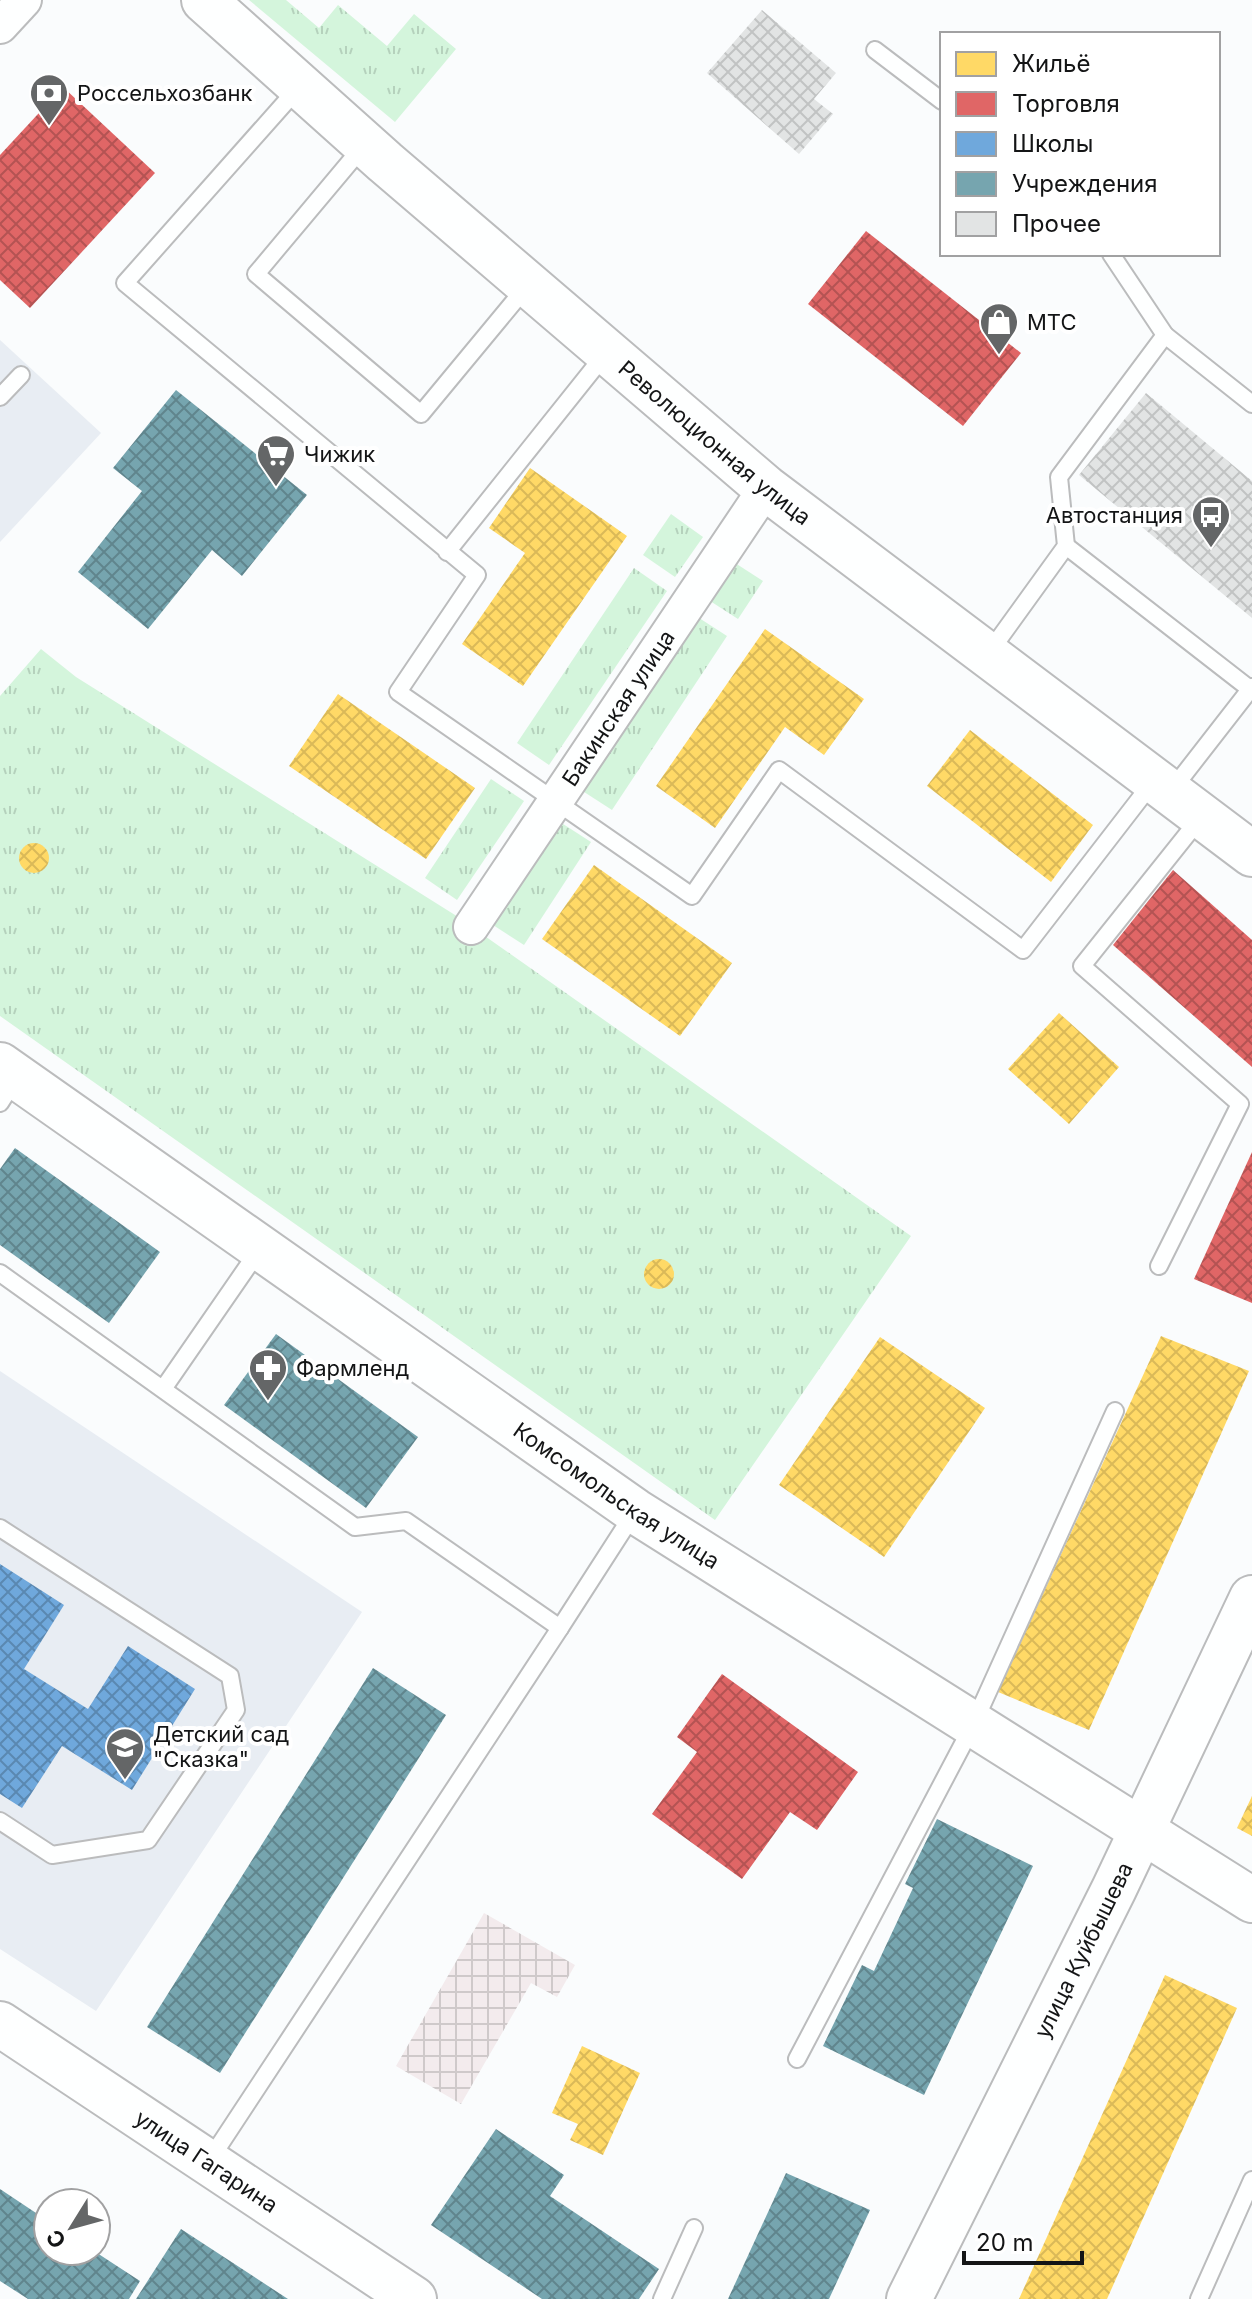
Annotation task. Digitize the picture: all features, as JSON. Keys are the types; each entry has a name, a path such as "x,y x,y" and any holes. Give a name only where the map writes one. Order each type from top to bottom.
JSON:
{"main road":[{"name":"Революционная улица","path":"204,0 365,144 766,488 1252,854"},
{"name":"Комсомольская улица","path":"5,1082 259,1250 635,1511 973,1725 1143,1828 1252,1900"},
{"name":"улица Куйбышева","path":"909,2299 1143,1828 1252,1598"},
{"name":"улица Гагарина","path":"0,2024 414,2299"}],"street":[{"path":"0,26 24,0"},
{"name":"Бакинская улица","path":"471,927 766,488"}],"lane":[{"path":"875,50 940,99"},
{"path":"300,86 125,283 477,575 398,692 692,896 779,770 1023,950 1175,796"},
{"path":"365,144 256,274 421,414 528,284"},
{"path":"1112,256 1165,335 1252,404"},
{"path":"988,654 1066,546 1059,477 1165,335"},
{"path":"447,552 607,352"},
{"path":"0,397 21,375"},
{"path":"1066,546 1251,688 1175,796 1082,966 1240,1104 1159,1266"},
{"path":"163,1389 259,1250"},
{"path":"0,1273 355,1527 406,1521 560,1628"},
{"path":"797,2059 973,1725 1115,1411"},
{"path":"208,2163 635,1511"},
{"path":"0,1528 230,1676 236,1710 148,1840 52,1855 0,1821"},
{"path":"1199,2299 1252,2180"},
{"path":"662,2299 694,2228"}],"shaded area":[{"path":"0,340 101,433 0,542"},
{"name":"Детский сад \"Сказка\"","path":"0,1371 362,1612 96,2011 0,1949"},
{"path":"484,1913 575,1965 557,1997 531,1983 461,2104 396,2066"}],"green space":[{"path":"249,0 286,0 319,28 338,5 387,46 414,14 456,49 395,122"},
{"path":"671,514 703,537 675,577 643,555"},
{"path":"732,561 763,581 738,619 707,599"},
{"path":"634,568 667,591 549,765 517,743"},
{"path":"696,616 727,636 612,810 581,790"},
{"path":"41,649 76,677 455,915 911,1236 715,1520 0,1016 0,696"},
{"path":"491,779 524,801 457,900 425,878"},
{"path":"560,822 591,842 524,945 493,925"}],"building: Жильё":[{"path":"530,468 627,536 523,686 462,644 525,553 489,528"},
{"path":"765,629 864,699 824,755 785,727 715,828 656,786"},
{"path":"338,694 475,788 426,859 289,766"},
{"path":"970,730 1093,825 1051,882 927,786"},
{"path":"34,843 45,847 49,858 45,869 34,873 23,869 19,858 23,847"},
{"path":"594,865 732,963 680,1036 542,939"},
{"path":"1059,1013 1119,1067 1069,1124 1008,1069"},
{"path":"659,1259 665,1260 673,1268 673,1280 665,1288 659,1289 653,1288 645,1280 644,1274 645,1268 653,1260"},
{"path":"1161,1336 1249,1371 1089,1730 998,1692"},
{"path":"880,1337 985,1408 884,1557 779,1485"},
{"path":"1252,1796 1252,1836 1237,1828"},
{"path":"1165,1975 1237,2008 1107,2299 1019,2299"},
{"path":"582,2046 640,2073 603,2155 570,2140 578,2124 552,2113"}],"building: Торговля":[{"path":"63,87 155,173 30,308 0,280 0,155"},
{"path":"866,231 1021,353 963,426 808,304"},
{"path":"1173,870 1252,940 1252,1067 1113,945"},
{"path":"1252,1152 1252,1303 1194,1279"},
{"path":"722,1674 858,1772 817,1830 790,1812 742,1879 652,1814 697,1752 677,1737"}],"building: Школы":[{"path":"0,1564 64,1605 24,1669 88,1709 128,1646 195,1689 132,1790 62,1746 22,1808 0,1794"}],"building: Учреждения":[{"path":"176,390 307,495 242,576 212,550 148,629 78,572 142,491 113,468"},
{"path":"15,1148 160,1252 109,1323 0,1245 0,1169"},
{"path":"276,1334 418,1437 366,1508 224,1405"},
{"path":"373,1668 446,1715 220,2073 147,2027"},
{"path":"937,1819 1033,1866 924,2095 823,2046 862,1965 874,1971 913,1888 905,1884"},
{"path":"496,2129 564,2175 550,2196 659,2269 639,2299 542,2299 431,2225"},
{"path":"786,2173 870,2210 829,2299 728,2299"},
{"path":"0,2189 32,2210 32,2267 112,2267 112,2263 140,2281 129,2299 28,2299 0,2281"},
{"path":"181,2229 288,2299 136,2299"}],"building: Прочее":[{"path":"762,10 836,73 814,99 833,114 799,154 707,73"},
{"name":"Автостанция","path":"1146,393 1252,481 1252,618 1079,475"}],"place":[{"name":"Россельхозбанк","path":"49,127"},
{"name":"МТС","path":"999,356"},
{"name":"Чижик","path":"276,488"},
{"name":"Автостанция","path":"1211,549"},
{"name":"Фармленд","path":"268,1402"},
{"name":"Детский сад \"Сказка\"","path":"125,1781"}]}
